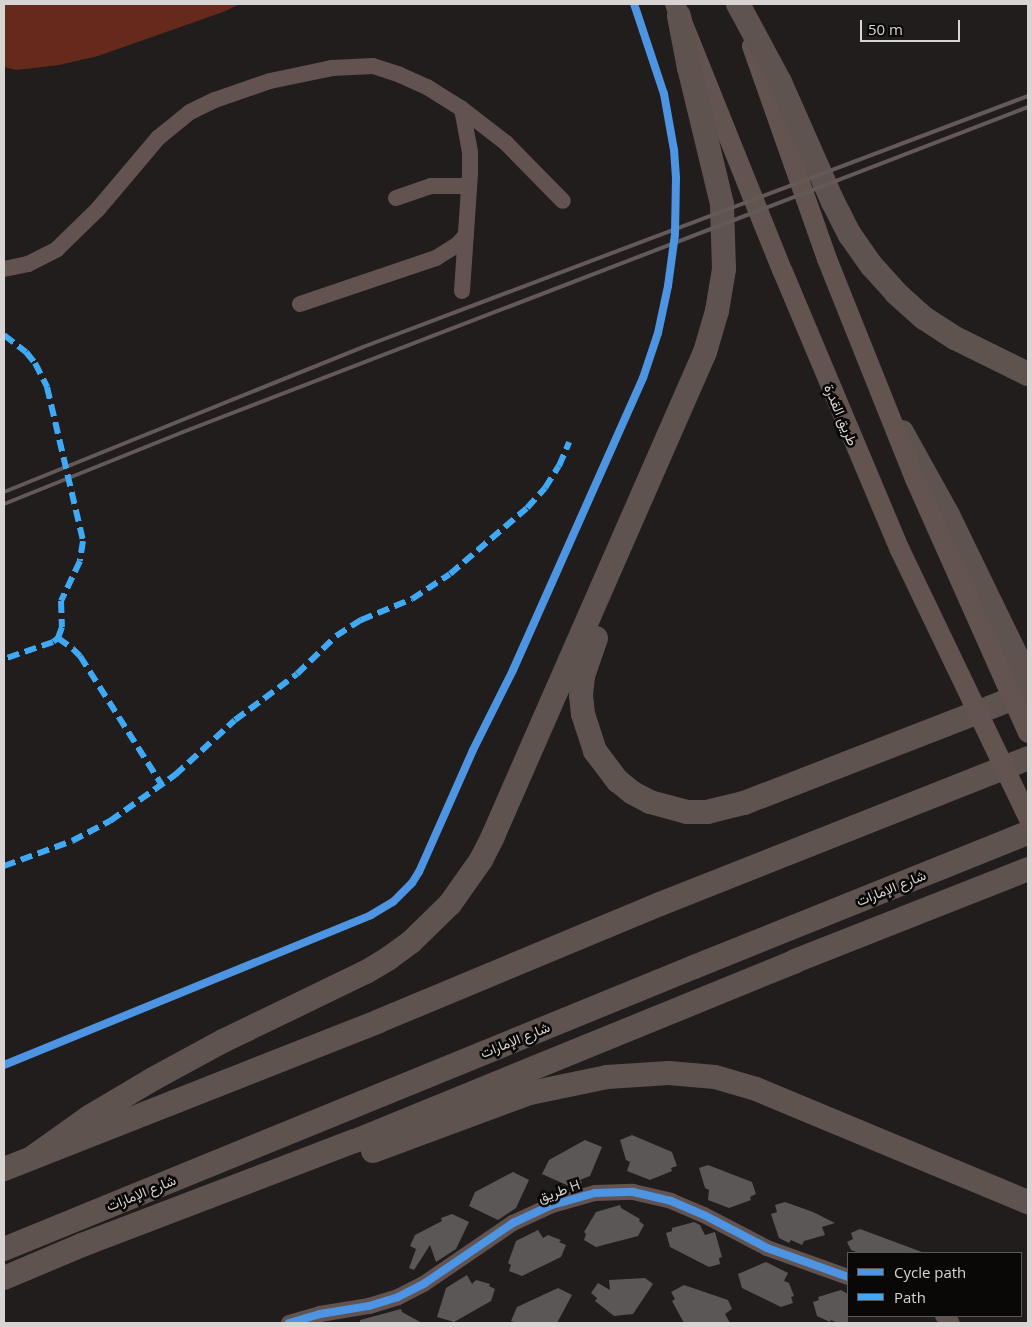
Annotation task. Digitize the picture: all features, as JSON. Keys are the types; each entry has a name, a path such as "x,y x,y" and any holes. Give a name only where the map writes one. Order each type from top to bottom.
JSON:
{"highway":[{"path":"737,4 780,82 833,202 850,235 872,266 896,293 924,318 955,338 1023,373"},
{"path":"33,1157 89,1117 153,1078 224,1040 366,972 411,942 450,904 481,860 494,836 712,332 721,290 725,247 718,183 695,94 677,10"},
{"path":"881,398 948,515 1028,680"},
{"path":"667,438 666,471 659,496 595,639 583,676 583,714 587,733 606,767 633,793 668,809 697,812 726,809 1028,693"},
{"path":"4,1168 378,1021 660,904 1028,758"},
{"name":"شارع الإمارات","path":"4,1249 685,970 1028,833"},
{"path":"4,1278 82,1245 346,1144 795,960 1028,869"},
{"path":"795,960 852,952 1028,882"},
{"path":"4,1278 47,1271 84,1260 530,1093 572,1082 647,1073 715,1078 756,1089 1028,1202"}],"main road":[{"path":"737,4 827,259 881,398 953,568 1028,733"},
{"name":"طريق القدرة","path":"677,10 856,450 904,559 1028,818"}],"street":[{"path":"4,269 28,264 57,249 98,209 168,128 190,112 215,100 298,74 332,68 373,66 414,80 462,109 526,161 563,201"},
{"path":"462,109 470,152 462,291"},
{"path":"396,198 431,186 469,186"},
{"path":"300,304 436,258 457,245 466,235"},
{"name":"طريق H","path":"289,1323 320,1314 369,1306 398,1297 425,1283 513,1223 552,1205 594,1192 633,1192 671,1201 704,1215 767,1248 847,1276"}],"shaded area":[{"path":"4,4 240,4 223,12 98,56 59,65 16,70 4,67"}],"building":[{"path":"632,1135 672,1152 677,1166 671,1168 672,1171 650,1180 627,1171 630,1162 626,1160 620,1140"},
{"path":"585,1140 602,1147 590,1176 580,1180 582,1183 571,1187 542,1174 549,1160"},
{"path":"708,1165 752,1182 756,1194 750,1197 751,1200 729,1208 708,1200 709,1190 705,1188 699,1168"},
{"path":"513,1172 529,1180 516,1208 498,1220 469,1206 475,1192"},
{"path":"785,1202 813,1212 835,1223 822,1227 825,1235 804,1241 802,1245 791,1240 789,1243 779,1238 771,1214 777,1212 775,1205"},
{"path":"620,1205 621,1208 640,1219 639,1221 644,1225 638,1236 596,1247 584,1240 586,1234 584,1232 596,1212"},
{"path":"452,1214 469,1222 456,1249 436,1262 430,1245 414,1270 409,1268 416,1249 410,1246 415,1235 442,1221 441,1218"},
{"path":"694,1222 700,1225 705,1235 715,1232 722,1257 719,1258 720,1264 709,1267 670,1247 666,1233 672,1231 672,1228"},
{"path":"860,1229 922,1252 856,1252 851,1250 847,1242 853,1239 851,1233"},
{"path":"538,1230 543,1238 548,1235 561,1240 559,1242 566,1245 561,1257 522,1276 509,1271 511,1265 508,1263 516,1241"},
{"path":"766,1262 788,1273 784,1281 789,1283 794,1296 791,1297 793,1303 781,1307 742,1288 738,1274"},
{"path":"467,1275 472,1284 476,1280 490,1284 489,1286 495,1289 491,1301 454,1322 437,1317 446,1288"},
{"path":"645,1278 653,1284 633,1314 614,1316 595,1301 597,1298 591,1293 598,1283 610,1290 609,1280"},
{"path":"684,1285 728,1300 732,1309 725,1314 730,1323 684,1323 672,1301 675,1299 671,1292"},
{"path":"558,1288 572,1295 557,1323 517,1323 511,1321 517,1307"},
{"path":"841,1290 847,1293 848,1323 838,1323 831,1320 830,1322 817,1316 813,1302 819,1300 818,1297"},
{"path":"401,1309 402,1312 422,1323 360,1323 360,1320"}],"railway":[{"path":"4,492 363,347 1028,96"},
{"path":"4,504 183,432 1028,107"}],"marked path":[{"path":"4,335 26,352 35,363 47,387 83,541 80,561 61,601 62,627 58,638 53,642 4,659"},
{"path":"4,866 72,841 110,821 175,775 235,720 297,674 336,636 361,620 412,599 450,574 527,508 545,488 559,466 569,442"},
{"path":"58,638 80,656 162,785"}],"cycle path":[{"path":"4,1065 371,915 393,902 412,883 419,872 473,750 513,670 643,378 658,333 668,286 675,234 676,178 674,150 664,94 634,4"},
{"path":"289,1323 320,1314 369,1306 398,1297 425,1283 513,1223 552,1205 595,1193 633,1192 671,1201 704,1215 767,1248 847,1277"}]}
